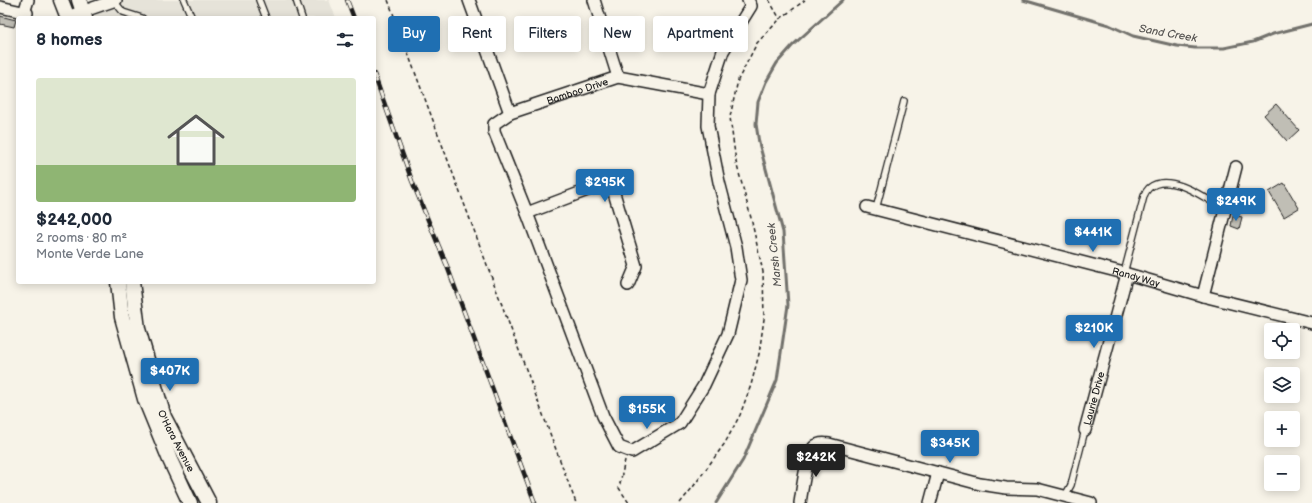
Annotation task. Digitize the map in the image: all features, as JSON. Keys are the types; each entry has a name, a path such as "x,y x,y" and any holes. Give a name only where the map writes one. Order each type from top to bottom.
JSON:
{"street":[{"path":"0,7 26,13 28,0"},
{"path":"61,0 67,16"},
{"path":"69,16 82,10 115,0"},
{"path":"469,0 510,113"},
{"path":"594,0 618,77"},
{"path":"628,285 636,266 614,193 608,186 598,186 527,213 603,416 619,447 632,452 680,423 704,385 728,334 741,280 736,247 719,182 708,126 709,94 723,51 751,6 748,0"},
{"name":"Bamboo Drive","path":"527,213 494,131 494,124 510,113 618,77 709,94"},
{"path":"1203,296 1236,167"},
{"name":"Randy Way","path":"871,208 1125,273 1203,296 1312,323"},
{"name":"Laurie Drive","path":"1085,430 1125,273"},
{"name":"O'Hara Avenue","path":"118,284 122,317 145,399 170,460 190,503"},
{"name":"O'Hara Avenue","path":"132,284 138,329 164,417 209,503"},
{"path":"800,503 809,458 814,447 821,443 980,484 1006,488 1037,489 1064,499 1091,503"},
{"path":"930,503 938,473"}],"lane":[{"path":"115,0 123,12 136,16"},
{"path":"184,0 191,16"},
{"path":"259,0 265,16"},
{"path":"296,0 301,16"},
{"path":"871,208 904,101"},
{"path":"1125,273 1144,196 1150,188 1161,183 1170,182 1200,194 1225,210"},
{"path":"1064,499 1071,485 1085,430"}],"path":[{"path":"388,0 576,503"},
{"path":"769,0 780,18"},
{"path":"627,450 619,488 629,503"}],"shaded area":[{"path":"90,0 329,0 335,16 95,16"}],"building":[{"path":"0,16 16,20 14,27 0,24"},
{"path":"1276,104 1299,130 1287,141 1264,115"},
{"path":"1284,183 1299,208 1284,217 1269,192"},
{"path":"1233,215 1242,217 1239,229 1231,226"}],"waterway":[{"name":"Marsh Creek","path":"716,503 743,460 777,380 788,305 783,232 759,143 756,124 758,102 766,82 777,63 793,45 843,0"},
{"name":"Sand Creek","path":"1023,0 1109,25 1133,36 1177,46 1195,48 1224,48 1253,42 1273,34 1312,24"}],"railway":[{"path":"347,0 353,16"},
{"path":"376,80 412,181 447,266 535,503"}]}
